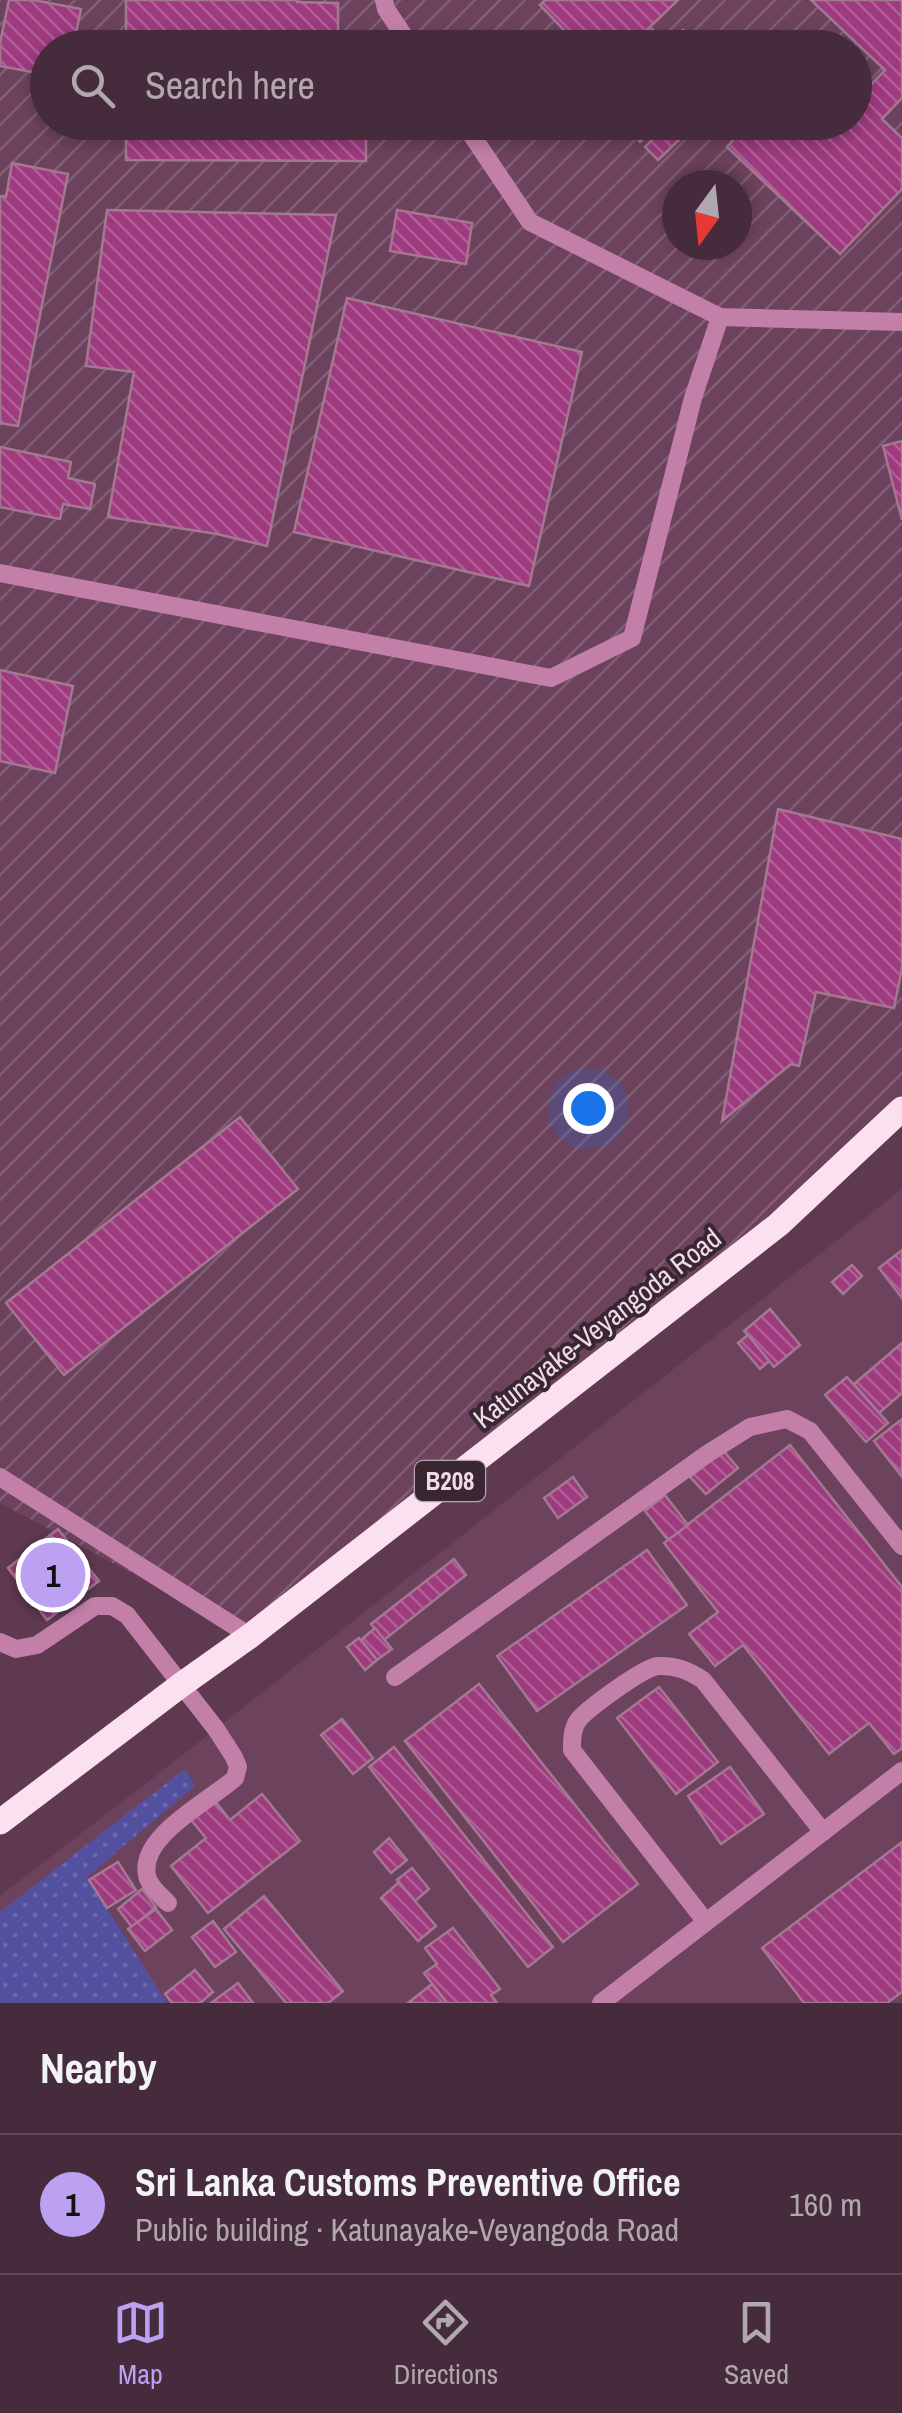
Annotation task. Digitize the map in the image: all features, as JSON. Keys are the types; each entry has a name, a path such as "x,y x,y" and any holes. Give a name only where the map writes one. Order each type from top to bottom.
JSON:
{"main road":[{"name":"Katunayake-Veyangoda Road","path":"0,1822 250,1636 778,1226 897,1116"}],"lane":[{"path":"384,0 400,30"},
{"path":"475,140 530,222 720,317 902,322"},
{"path":"1,580 551,678 632,638 692,398 720,317"},
{"path":"395,1677 706,1454 750,1427 787,1419 810,1432 902,1546"},
{"path":"0,1477 250,1636"},
{"path":"0,1642 16,1649 37,1646 95,1606 112,1606 127,1614 234,1756 238,1767 235,1778 153,1844 146,1861 149,1881 168,1902"},
{"path":"706,1922 572,1750 573,1733 580,1719 646,1668 673,1666 703,1680 824,1832"},
{"path":"602,2003 902,1770"}],"shaded area":[{"path":"0,0 902,0 902,1124 250,1636 0,1503"},
{"path":"902,1189 902,2003 0,2003 0,1896"},
{"path":"185,1769 195,1786 87,1877 167,2003 0,2003 0,1912"}],"building":[{"path":"9,0 81,9 77,30 30,30 30,72 0,66 0,43"},
{"path":"126,0 338,3 338,30 126,30"},
{"path":"545,0 678,0 647,30 564,30 540,5"},
{"path":"811,0 902,0 902,98 882,119 902,138 902,189 840,254 727,147 733,140 872,140 872,84 885,70 872,58 872,30 843,30"},
{"path":"126,140 366,140 366,161 126,160"},
{"path":"652,140 679,140 658,160 645,147"},
{"path":"12,163 68,174 18,426 0,423 0,196 6,197"},
{"path":"107,210 336,215 267,546 108,517 134,372 86,366"},
{"path":"397,210 472,223 466,264 390,251"},
{"path":"347,298 582,352 529,586 294,532"},
{"path":"902,441 902,520 883,446"},
{"path":"0,447 71,462 68,478 95,484 90,509 63,504 60,519 0,507"},
{"path":"0,670 73,686 55,773 0,761"},
{"path":"778,809 902,839 902,968 894,1008 816,992 799,1066 791,1064 722,1121"},
{"path":"240,1117 298,1189 64,1375 6,1303"},
{"path":"902,1250 902,1298 879,1268"},
{"path":"852,1265 862,1276 843,1294 832,1282"},
{"path":"770,1309 800,1345 774,1367 744,1331"},
{"path":"748,1335 769,1361 760,1369 738,1343"},
{"path":"902,1343 902,1393 879,1413 854,1384"},
{"path":"847,1377 888,1423 866,1442 825,1395"},
{"path":"902,1419 902,1477 874,1441"},
{"path":"790,1445 902,1587 902,1748 894,1754 869,1723 829,1754 743,1645 715,1666 689,1634 718,1612 664,1543"},
{"path":"723,1450 738,1468 706,1494 690,1477"},
{"path":"573,1477 587,1497 558,1518 544,1498"},
{"path":"665,1495 688,1525 668,1540 645,1511"},
{"path":"58,1529 99,1581 47,1620 8,1568"},
{"path":"647,1550 687,1605 537,1711 497,1656"},
{"path":"454,1559 466,1575 384,1640 371,1624"},
{"path":"375,1628 392,1649 377,1660 361,1640"},
{"path":"359,1638 377,1660 365,1670 347,1647"},
{"path":"479,1684 638,1884 563,1942 405,1741"},
{"path":"659,1687 718,1762 676,1794 617,1718"},
{"path":"342,1719 373,1758 353,1774 321,1735"},
{"path":"394,1747 553,1947 528,1967 369,1767"},
{"path":"730,1767 764,1814 721,1844 688,1796"},
{"path":"262,1794 300,1841 208,1913 171,1866 206,1838 191,1820 215,1801 230,1820"},
{"path":"389,1838 407,1860 391,1873 374,1852"},
{"path":"902,1842 902,1992 887,2003 804,2003 762,1948"},
{"path":"118,1862 136,1890 107,1908 89,1880"},
{"path":"412,1868 429,1889 415,1901 397,1880"},
{"path":"399,1882 436,1926 418,1941 381,1898"},
{"path":"142,1889 156,1907 132,1927 118,1909"},
{"path":"264,1896 343,1991 328,2003 286,2003 224,1929"},
{"path":"156,1909 172,1930 145,1951 128,1929"},
{"path":"213,1921 236,1952 215,1967 192,1937"},
{"path":"453,1928 500,1989 491,1995 497,2003 447,2003 424,1973 437,1964 425,1948"},
{"path":"195,1970 213,1992 200,2003 172,2003 165,1994"},
{"path":"238,1983 253,2003 211,2003"},
{"path":"432,1984 447,2003 408,2003"}],"place":[{"name":"Sri Lanka Customs Preventive Office","path":"53,1575"}]}
